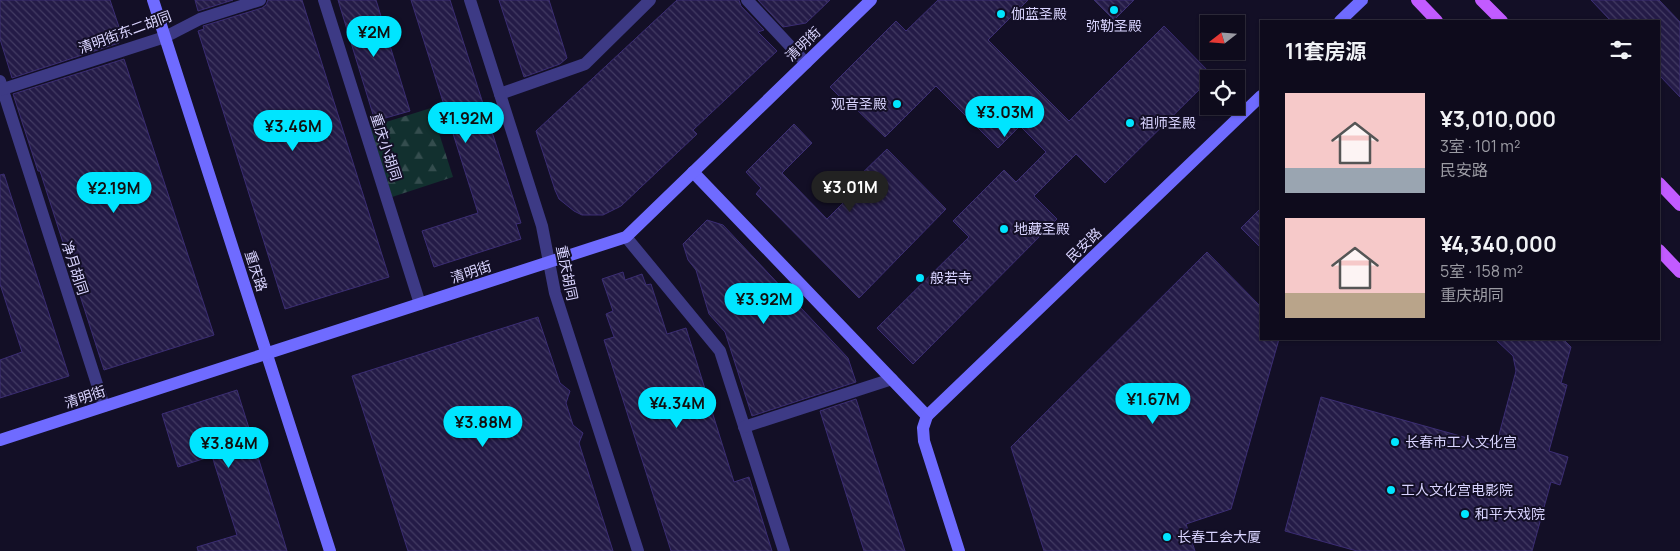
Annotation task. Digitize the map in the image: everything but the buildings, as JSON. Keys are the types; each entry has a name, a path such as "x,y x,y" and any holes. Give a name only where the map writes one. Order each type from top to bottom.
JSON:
{"main road":[{"path":"1417,0 1437,20"},
{"path":"1481,0 1501,20"},
{"path":"1660,184 1680,205"},
{"path":"1660,251 1680,272"}],"street":[{"name":"重庆路","path":"153,0 330,551"},
{"name":"清明街东二胡同","path":"1,87 165,37 200,19 260,0"},
{"name":"重庆小胡同","path":"324,0 420,304"},
{"name":"重庆胡同","path":"470,0 542,226 554,293 638,551"},
{"path":"500,94 585,64 650,0"},
{"path":"747,0 806,62"},
{"name":"清明街","path":"0,440 626,237 871,0"},
{"path":"1341,20 1362,0"},
{"name":"净月胡同","path":"1,87 104,406"},
{"name":"民安路","path":"927,416 1260,97"},
{"path":"693,172 927,416 923,428 924,441 959,551"},
{"path":"626,237 720,352 784,551"},
{"path":"744,427 892,379"}],"green space":[{"path":"431,108 453,177 392,197 370,127"}],"place":[{"name":"弥勒圣殿","path":"1114,10"},
{"name":"伽蓝圣殿","path":"1001,14"},
{"name":"观音圣殿","path":"897,104"},
{"name":"祖师圣殿","path":"1130,123"},
{"name":"地藏圣殿","path":"1004,229"},
{"name":"般若寺","path":"920,278"},
{"name":"长春市工人文化宫","path":"1395,442"},
{"name":"工人文化宫电影院","path":"1391,490"},
{"name":"和平大戏院","path":"1465,514"},
{"name":"长春工会大厦","path":"1167,537"}]}
